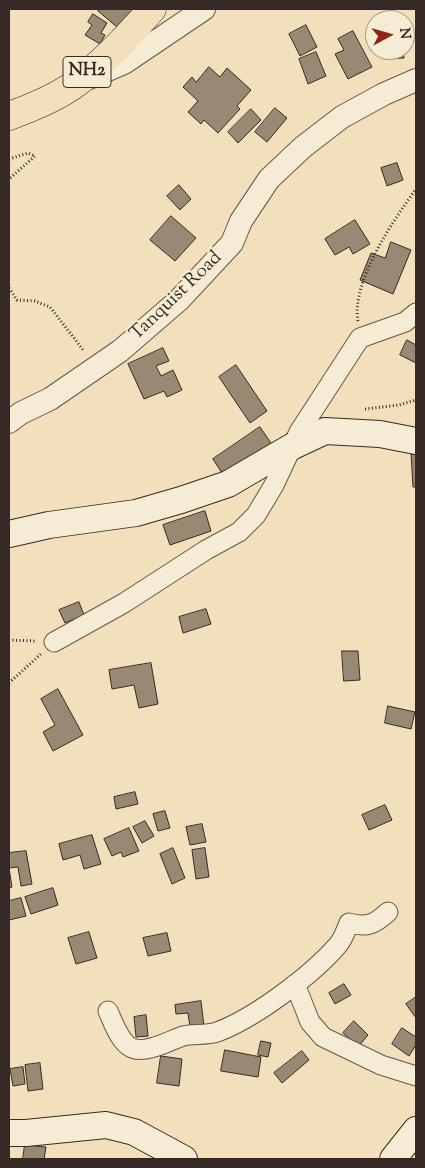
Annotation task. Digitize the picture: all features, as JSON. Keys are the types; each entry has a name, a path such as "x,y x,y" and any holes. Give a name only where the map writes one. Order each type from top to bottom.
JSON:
{"highway":[{"name":"NH2","path":"9,116 32,107 74,85 137,26 152,9"}],"main road":[{"path":"9,534 49,525 136,513 181,500 228,484 294,446 325,431 380,434 416,441"},
{"path":"9,1133 106,1125 134,1132 184,1159"},
{"path":"392,1159 416,1130"}],"street":[{"path":"74,85 124,63 204,9"},
{"name":"Tanquist Road","path":"9,422 21,413 50,399 120,351 179,300 232,244 241,221 269,179 303,148 342,117 384,94 416,80"},
{"path":"54,642 239,532 256,515 294,446 298,432 360,338 370,332 405,322 416,313"},
{"path":"108,1011 126,1046 134,1050 155,1047 185,1035 204,1035 216,1032 234,1024 295,984 339,945 350,923 366,926 376,924 388,912"},
{"path":"295,984 310,1022 323,1037 381,1065 416,1076"}],"path":[{"path":"9,159 28,152 35,156 9,179"},
{"path":"360,338 356,311 359,293 382,238 416,189"},
{"path":"9,288 17,300 34,301 50,307 97,367"},
{"path":"9,640 54,642"},
{"path":"9,683 54,642"}],"building":[{"path":"101,9 133,9 117,27 98,11"},
{"path":"93,14 107,23 101,33 105,35 100,44 85,35 92,25 88,22"},
{"path":"306,25 317,47 300,56 289,34"},
{"path":"353,31 365,54 365,60 368,60 372,67 348,79 335,54 344,50 338,39"},
{"path":"316,52 326,76 308,84 299,59"},
{"path":"209,67 220,77 227,68 251,90 237,106 240,109 218,133 204,120 201,124 188,112 198,101 183,87 192,77 196,82"},
{"path":"275,108 287,118 267,142 255,132"},
{"path":"251,109 261,120 238,143 228,132"},
{"path":"397,163 403,180 387,186 381,168"},
{"path":"179,185 191,199 180,210 167,196"},
{"path":"171,216 196,238 175,261 150,240"},
{"path":"355,220 370,244 353,254 349,247 335,255 325,239"},
{"path":"391,242 411,250 393,294 360,280 371,253 385,258"},
{"path":"407,340 416,345 416,363 400,355"},
{"path":"163,348 169,361 156,366 161,376 173,370 182,390 167,397 164,391 144,399 128,364"},
{"path":"236,365 267,411 250,423 219,377"},
{"path":"260,427 273,446 225,478 213,459"},
{"path":"416,452 416,487 413,487 411,453"},
{"path":"205,511 211,531 170,545 163,525"},
{"path":"79,602 84,615 65,623 59,610"},
{"path":"206,609 211,624 183,633 179,617"},
{"path":"342,651 358,651 360,680 344,681"},
{"path":"151,663 158,704 139,708 134,685 112,689 109,670"},
{"path":"58,689 83,735 53,751 43,732 55,725 41,699"},
{"path":"388,706 415,712 411,729 385,723"},
{"path":"135,792 138,804 116,809 114,797"},
{"path":"385,805 392,820 369,830 362,815"},
{"path":"165,811 170,828 158,831 153,814"},
{"path":"145,821 154,836 142,843 133,827"},
{"path":"202,824 206,842 190,845 186,827"},
{"path":"129,828 139,851 123,857 121,852 112,856 104,839"},
{"path":"92,835 101,864 84,869 80,855 63,860 59,844"},
{"path":"173,848 185,878 172,884 160,854"},
{"path":"205,848 209,877 196,879 192,850"},
{"path":"26,851 32,884 21,886 18,867 9,868 9,853"},
{"path":"9,868 12,887 9,888"},
{"path":"53,888 58,905 31,914 25,897"},
{"path":"21,898 26,916 9,920 9,901"},
{"path":"89,932 97,958 76,964 68,938"},
{"path":"167,933 171,951 148,956 143,938"},
{"path":"344,984 351,995 335,1004 329,993"},
{"path":"416,997 416,1018 406,1004"},
{"path":"201,1001 204,1026 190,1027 188,1013 176,1014 175,1005"},
{"path":"146,1015 148,1036 136,1037 134,1017"},
{"path":"354,1021 368,1035 358,1047 343,1033"},
{"path":"402,1028 416,1037 416,1045 409,1056 392,1044"},
{"path":"261,1041 271,1043 268,1057 258,1055"},
{"path":"225,1050 261,1057 258,1077 221,1071"},
{"path":"302,1051 309,1060 282,1083 274,1073"},
{"path":"161,1056 182,1059 179,1086 157,1083"},
{"path":"40,1063 43,1089 28,1091 25,1065"},
{"path":"23,1067 25,1084 13,1086 10,1069"},
{"path":"25,1145 46,1147 44,1159 23,1159"}]}
